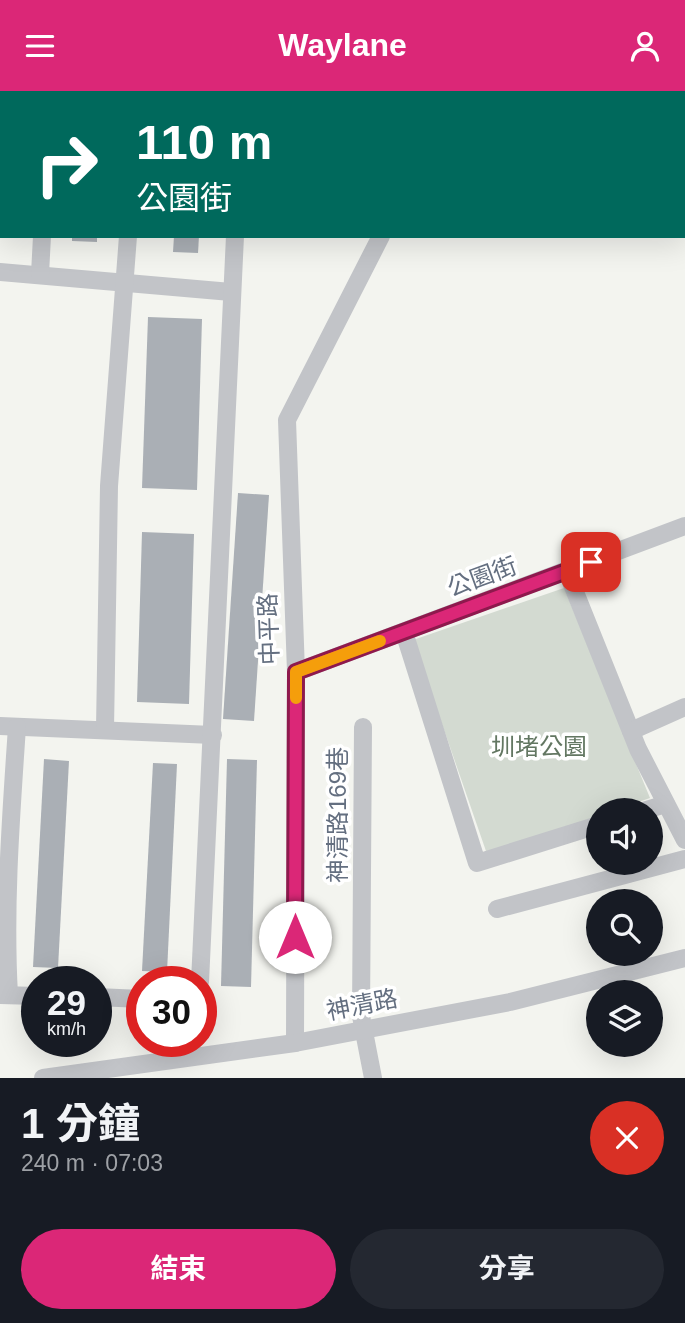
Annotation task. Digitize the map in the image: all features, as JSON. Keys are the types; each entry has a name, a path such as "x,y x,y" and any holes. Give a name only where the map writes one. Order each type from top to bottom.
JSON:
{"street":[{"path":"40,274 42,238"},
{"path":"104,729 110,486 128,238"},
{"path":"201,966 214,735 235,238"},
{"name":"中平路","path":"295,1043 296,672 287,420 380,238"},
{"path":"0,272 231,292"},
{"name":"公園街","path":"296,672 685,526"},
{"path":"567,572 631,731 685,840"},
{"path":"404,632 477,863 586,829"},
{"path":"631,731 685,708"},
{"path":"4,995 9,845 8,727 214,735"},
{"name":"神清路169巷","path":"363,727 363,1029 373,1078"},
{"path":"497,909 685,859"},
{"name":"神清路","path":"43,1078 295,1043 510,1002 685,958"}],"green space":[{"name":"圳堵公園","path":"564,588 650,798 586,798 586,820 487,854 413,640"}],"building":[{"path":"72,238 97,238 97,242 72,241"},
{"path":"174,238 199,238 198,253 173,252"},
{"path":"148,317 202,319 197,490 142,488"},
{"path":"238,493 269,495 254,721 223,719"},
{"path":"142,532 194,534 189,704 137,702"},
{"path":"44,759 69,761 58,966 33,966"},
{"path":"227,759 257,760 251,987 221,986"},
{"path":"153,763 177,764 167,966 142,966"}],"slow traffic":[{"path":"296,698 296,672 380,641"}],"route":[{"path":"295,937 296,672 591,562"}]}
